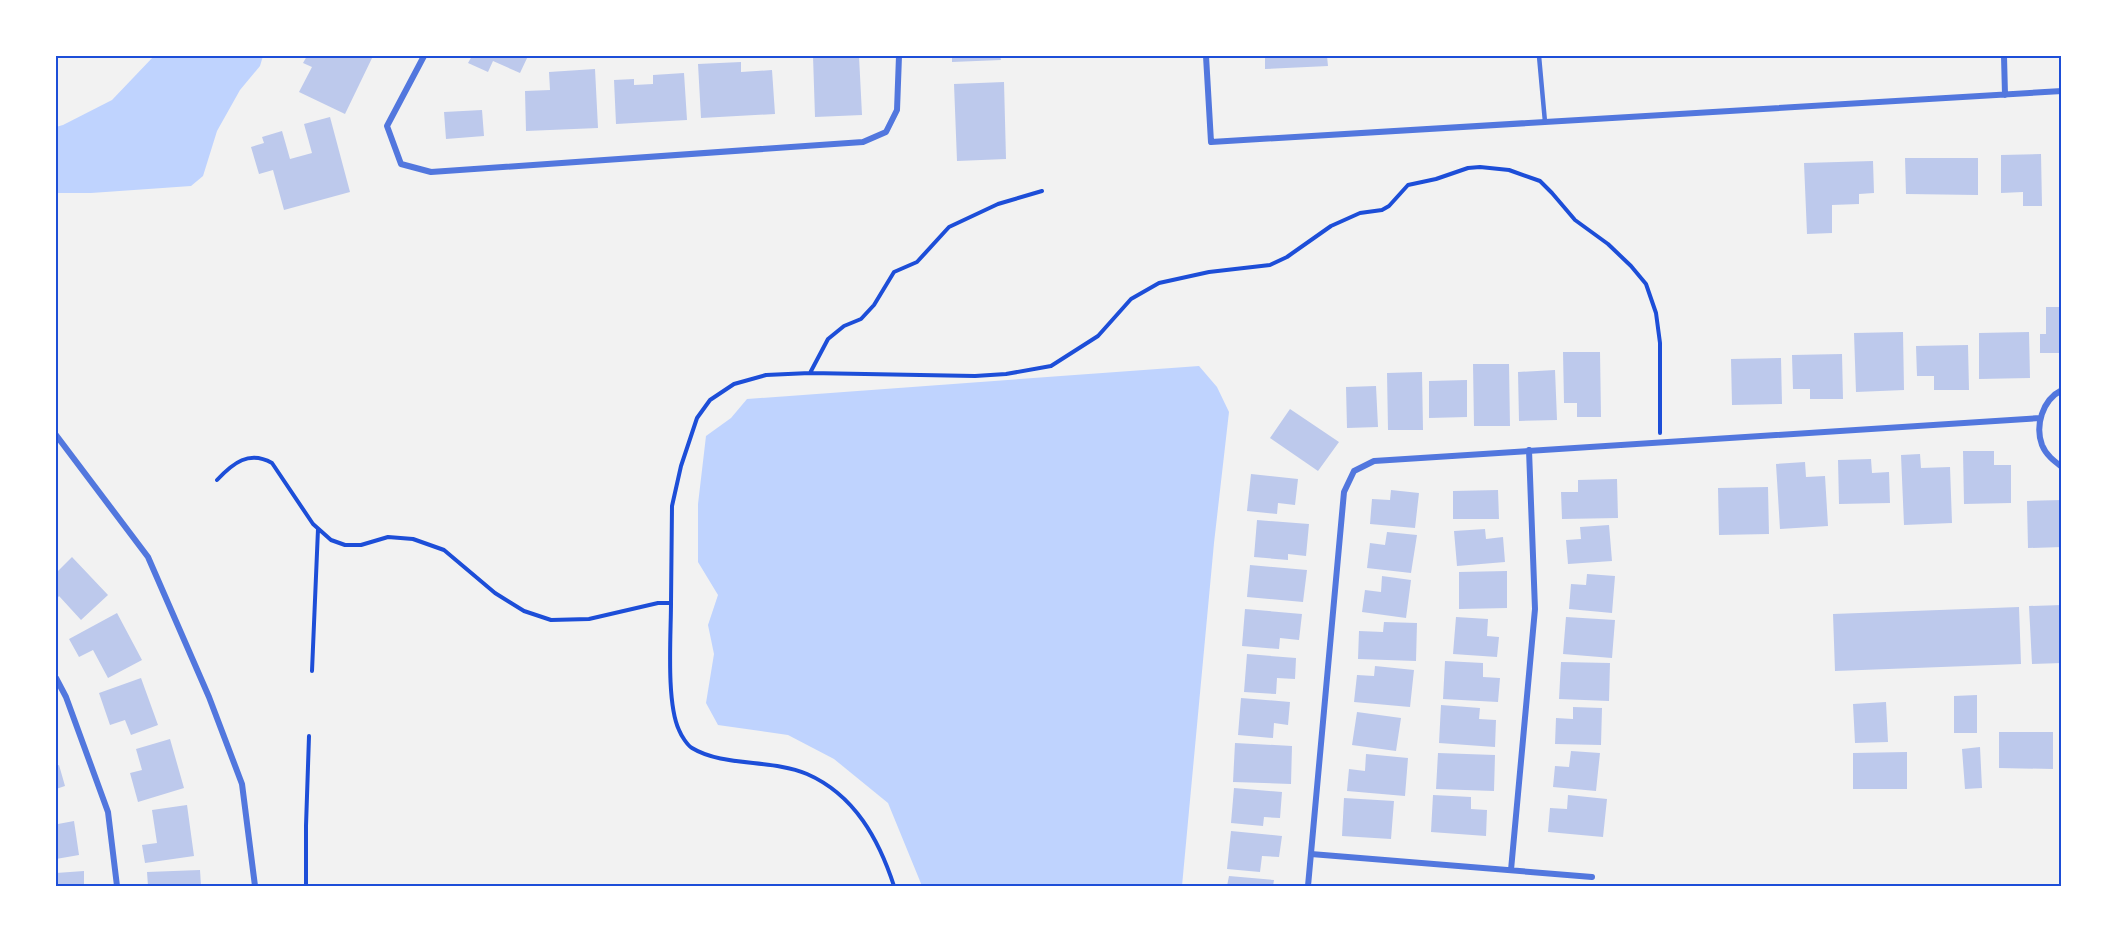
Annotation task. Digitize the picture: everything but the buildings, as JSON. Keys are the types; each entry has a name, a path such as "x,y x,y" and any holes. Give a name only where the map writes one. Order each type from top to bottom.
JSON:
{"street":[{"path":"424,56 387,126 400,164 431,172 863,142 886,132 897,110 899,56"},
{"path":"1206,56 1211,142 2061,91"},
{"path":"2004,56 2005,95"},
{"path":"2061,390 2046,404 2040,418 2039,432 2050,458 2061,467"},
{"path":"1308,886 1344,492 1354,471 1374,461 2040,418"},
{"path":"56,435 148,557 209,697 242,784 255,886"},
{"path":"1511,870 1535,609 1529,450"},
{"path":"56,678 66,697 108,812 117,886"},
{"path":"1311,854 1592,877"}],"lane":[{"path":"1539,56 1545,122"}],"path":[{"path":"894,886 886,861 871,831 855,808 833,790 808,774 781,766 715,757 690,748 678,729 673,706 671,676 672,506 681,465 697,418 710,400 734,384 766,375 810,373 975,376 1006,374 1051,366 1098,336 1131,299 1158,283 1209,272 1270,265 1287,257 1331,226 1360,213 1382,210 1389,206 1408,185 1436,179 1468,168 1480,167 1509,170 1540,181 1575,220 1608,244 1646,284 1656,313 1660,343 1660,442"},
{"path":"810,373 828,339 844,326 861,319 874,304 894,272 916,262 949,227 998,204 1042,191"},
{"path":"217,480 227,469 242,460 252,456 263,458 272,463 313,524 331,540 345,545 361,545 388,537 413,539 444,550 495,593 524,611 551,621 590,619 658,603 671,603"},
{"path":"312,671 318,529"},
{"path":"306,886 309,736"}],"water":[{"path":"154,56 263,56 260,66 240,90 217,131 203,176 191,186 91,193 56,193 56,127 112,100"},
{"path":"1199,366 1217,387 1229,412 1214,543 1182,886 922,886 888,803 834,759 788,735 718,725 706,703 714,654 708,625 718,595 698,562 698,504 706,436 731,418 747,399"}]}
